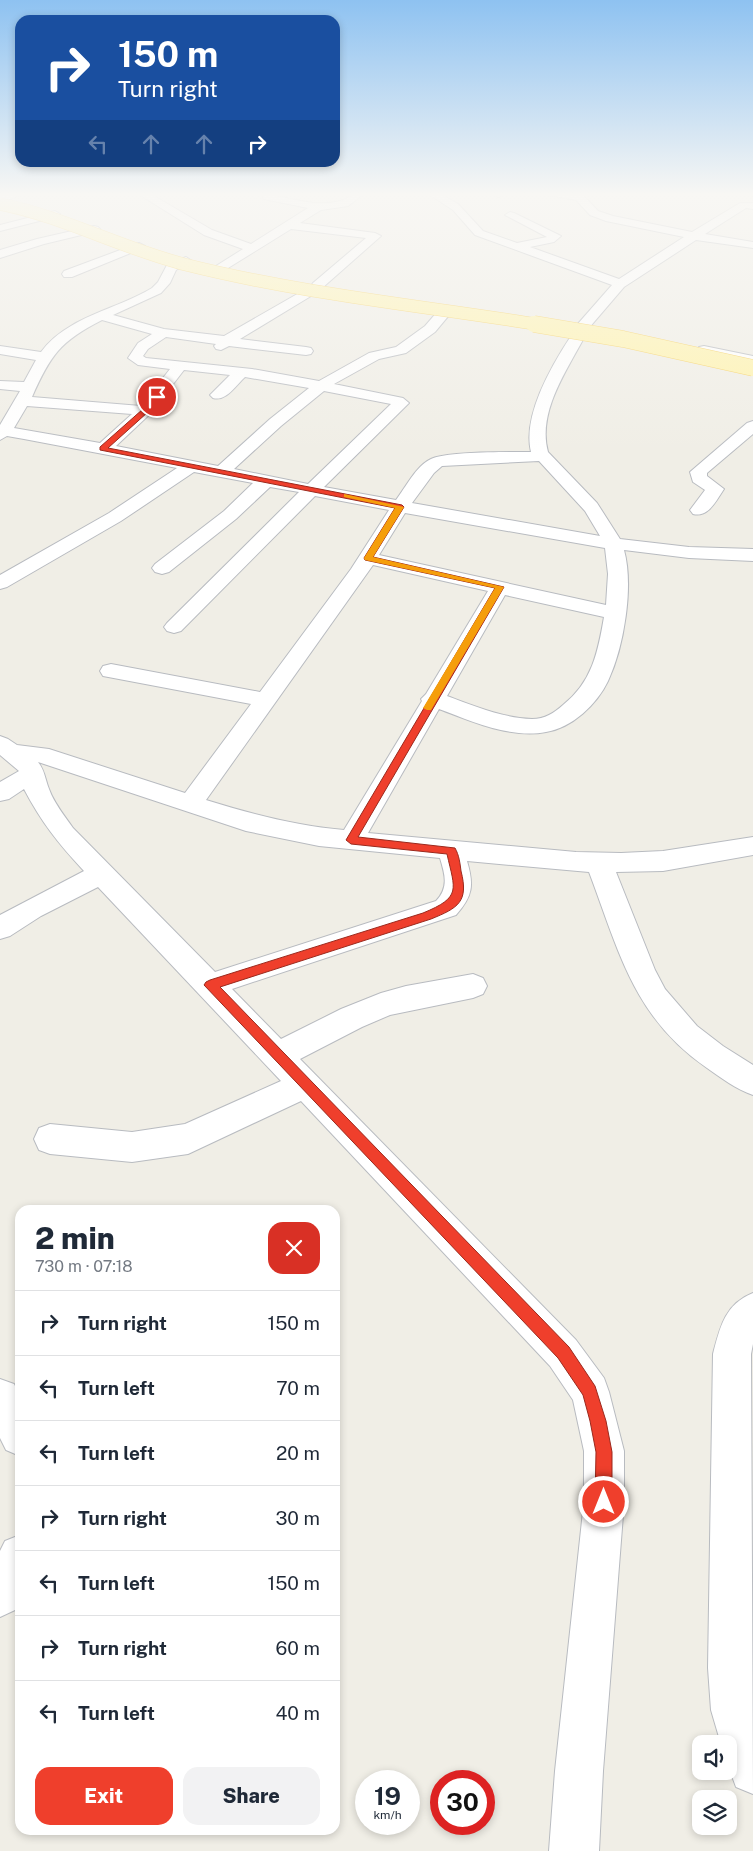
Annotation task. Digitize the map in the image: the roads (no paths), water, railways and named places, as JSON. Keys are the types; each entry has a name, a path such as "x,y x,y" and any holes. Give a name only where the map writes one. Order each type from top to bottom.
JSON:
{"main road":[{"path":"262,279 590,332 753,368"}],"street":[{"path":"166,279 158,289 101,316 61,339 44,357 30,387 2,433 223,471 400,507 613,543 690,552 753,555"},
{"path":"229,279 312,289 753,360"},
{"path":"268,279 443,314 581,331 753,374"},
{"path":"202,367 226,341 312,289 323,279"},
{"path":"608,279 620,284"},
{"path":"432,699 516,726 546,725 557,720 587,697 596,682 609,646 614,613 619,569 613,543 597,515 543,456 536,443 539,422 555,379 581,331 620,284 627,279"},
{"path":"223,471 299,402 321,386 373,357 400,350 438,322 443,314"},
{"path":"101,316 163,333 306,351"},
{"path":"163,333 143,346 135,358 143,362 242,372 402,403 312,489 174,627"},
{"path":"0,350 44,357"},
{"path":"722,367 733,356"},
{"path":"103,449 145,411 181,365"},
{"path":"218,395 242,372"},
{"path":"0,385 30,387"},
{"path":"22,401 80,404 145,411"},
{"path":"699,510 715,488 699,478 698,472 753,426"},
{"path":"190,804 368,558 400,507 428,469 437,462 448,460 543,456"},
{"path":"0,583 115,517 191,466"},
{"path":"162,568 230,515 267,480"},
{"path":"368,558 614,613"},
{"path":"351,840 432,699 500,587"},
{"path":"110,671 267,700"},
{"path":"15,756 41,755 246,822 283,831 351,840 451,851 599,863 662,860 750,849"},
{"path":"0,793 15,756"},
{"path":"15,756 36,788 49,813 64,834 563,1352 590,1392 604,1452 604,1502 579,1771 574,1851"},
{"path":"210,985 446,908 456,899 460,886 451,851"},
{"path":"599,863 644,979 655,998 669,1016 700,1047 753,1081"},
{"path":"0,928 31,909 102,873"},
{"path":"278,1056 353,1016 371,1009 398,1000 473,986"},
{"path":"50,1139 132,1147 188,1140 306,1084"},
{"path":"753,1311 738,1329 732,1354 729,1595 730,1668 734,1710 753,1770"},
{"path":"0,1398 15,1426"},
{"path":"0,1595 15,1566"}]}
